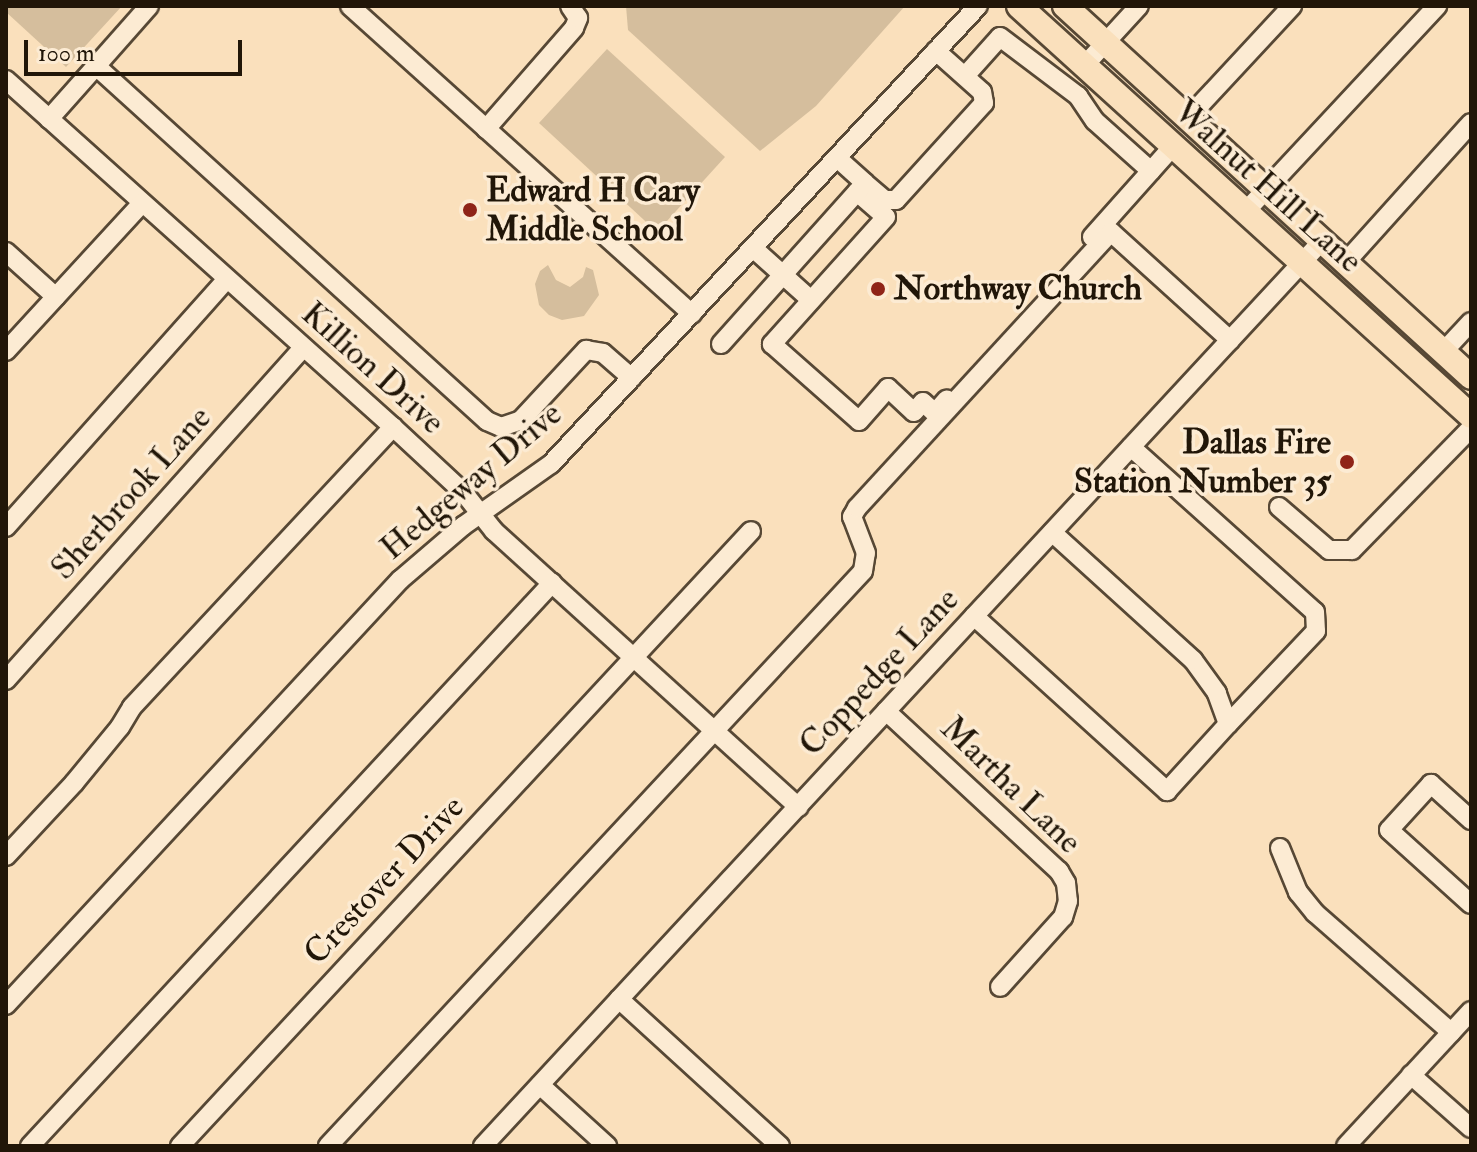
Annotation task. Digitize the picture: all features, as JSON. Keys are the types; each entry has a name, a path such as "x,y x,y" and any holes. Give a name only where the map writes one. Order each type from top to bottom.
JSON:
{"main road":[{"name":"Walnut Hill Lane","path":"1019,6 1471,416"},
{"name":"Walnut Hill Lane","path":"1065,6 1471,377"},
{"path":"1173,146 1191,121"},
{"path":"1417,368 1440,349"}],"street":[{"path":"49,119 149,6"},
{"path":"350,6 692,314"},
{"path":"486,129 574,28 578,18 570,6"},
{"name":"Hedgeway Drive","path":"6,1005 400,580 551,464 978,6"},
{"path":"1084,66 1139,6"},
{"path":"1191,121 1292,6"},
{"path":"1245,212 1437,6"},
{"path":"965,76 1000,37 1029,63 1056,77 1078,96 1095,121 1151,171"},
{"path":"861,187 885,200 899,198 984,103 982,92 936,51"},
{"path":"96,66 487,421 501,427 521,420 586,350 603,353 632,378"},
{"name":"Killion Drive","path":"6,80 393,427 482,514 494,531 798,807"},
{"path":"1345,263 1471,123"},
{"path":"837,158 886,217 772,344 859,421 888,388 914,412 923,402 935,413 1173,146"},
{"path":"721,344 861,187"},
{"path":"6,351 142,203"},
{"path":"328,1146 863,571 866,553 852,517 857,508 1111,232 1230,340"},
{"name":"Coppedge Lane","path":"483,1146 1321,242"},
{"path":"753,248 811,300"},
{"path":"6,252 56,297"},
{"path":"6,527 227,279"},
{"path":"1440,349 1471,322"},
{"name":"Sherbrook Lane","path":"6,680 303,348"},
{"path":"6,856 74,783 120,727 132,707 393,427"},
{"path":"1279,507 1329,550 1352,550 1471,428"},
{"path":"974,616 1167,791 1316,631 1315,612 1131,447"},
{"name":"Crestover Drive","path":"180,1146 751,531"},
{"path":"1052,532 1210,681 1228,724"},
{"path":"30,1146 552,583"},
{"name":"Martha Lane","path":"886,711 1059,871 1066,883 1068,901 1063,917 1000,987"},
{"path":"1471,820 1431,784 1389,830 1471,904"},
{"path":"1280,848 1298,892 1315,913 1451,1032"},
{"path":"619,999 780,1146"},
{"path":"1346,1146 1471,1011"},
{"path":"1411,1075 1471,1128"},
{"path":"540,1085 607,1146"}],"shaded area":[{"path":"6,6 122,6 66,67 6,12"},
{"path":"626,6 905,6 816,106 760,151 628,30"},
{"path":"607,49 725,157 657,232 539,123"},
{"path":"548,265 556,280 570,287 583,277 586,267 593,270 599,295 584,316 562,320 549,315 539,305 535,284 540,271"}],"place":[{"name":"Edward H Cary Middle School","path":"470,210"},
{"name":"Northway Church","path":"878,289"},
{"name":"Dallas Fire Station Number 35","path":"1347,462"}]}
